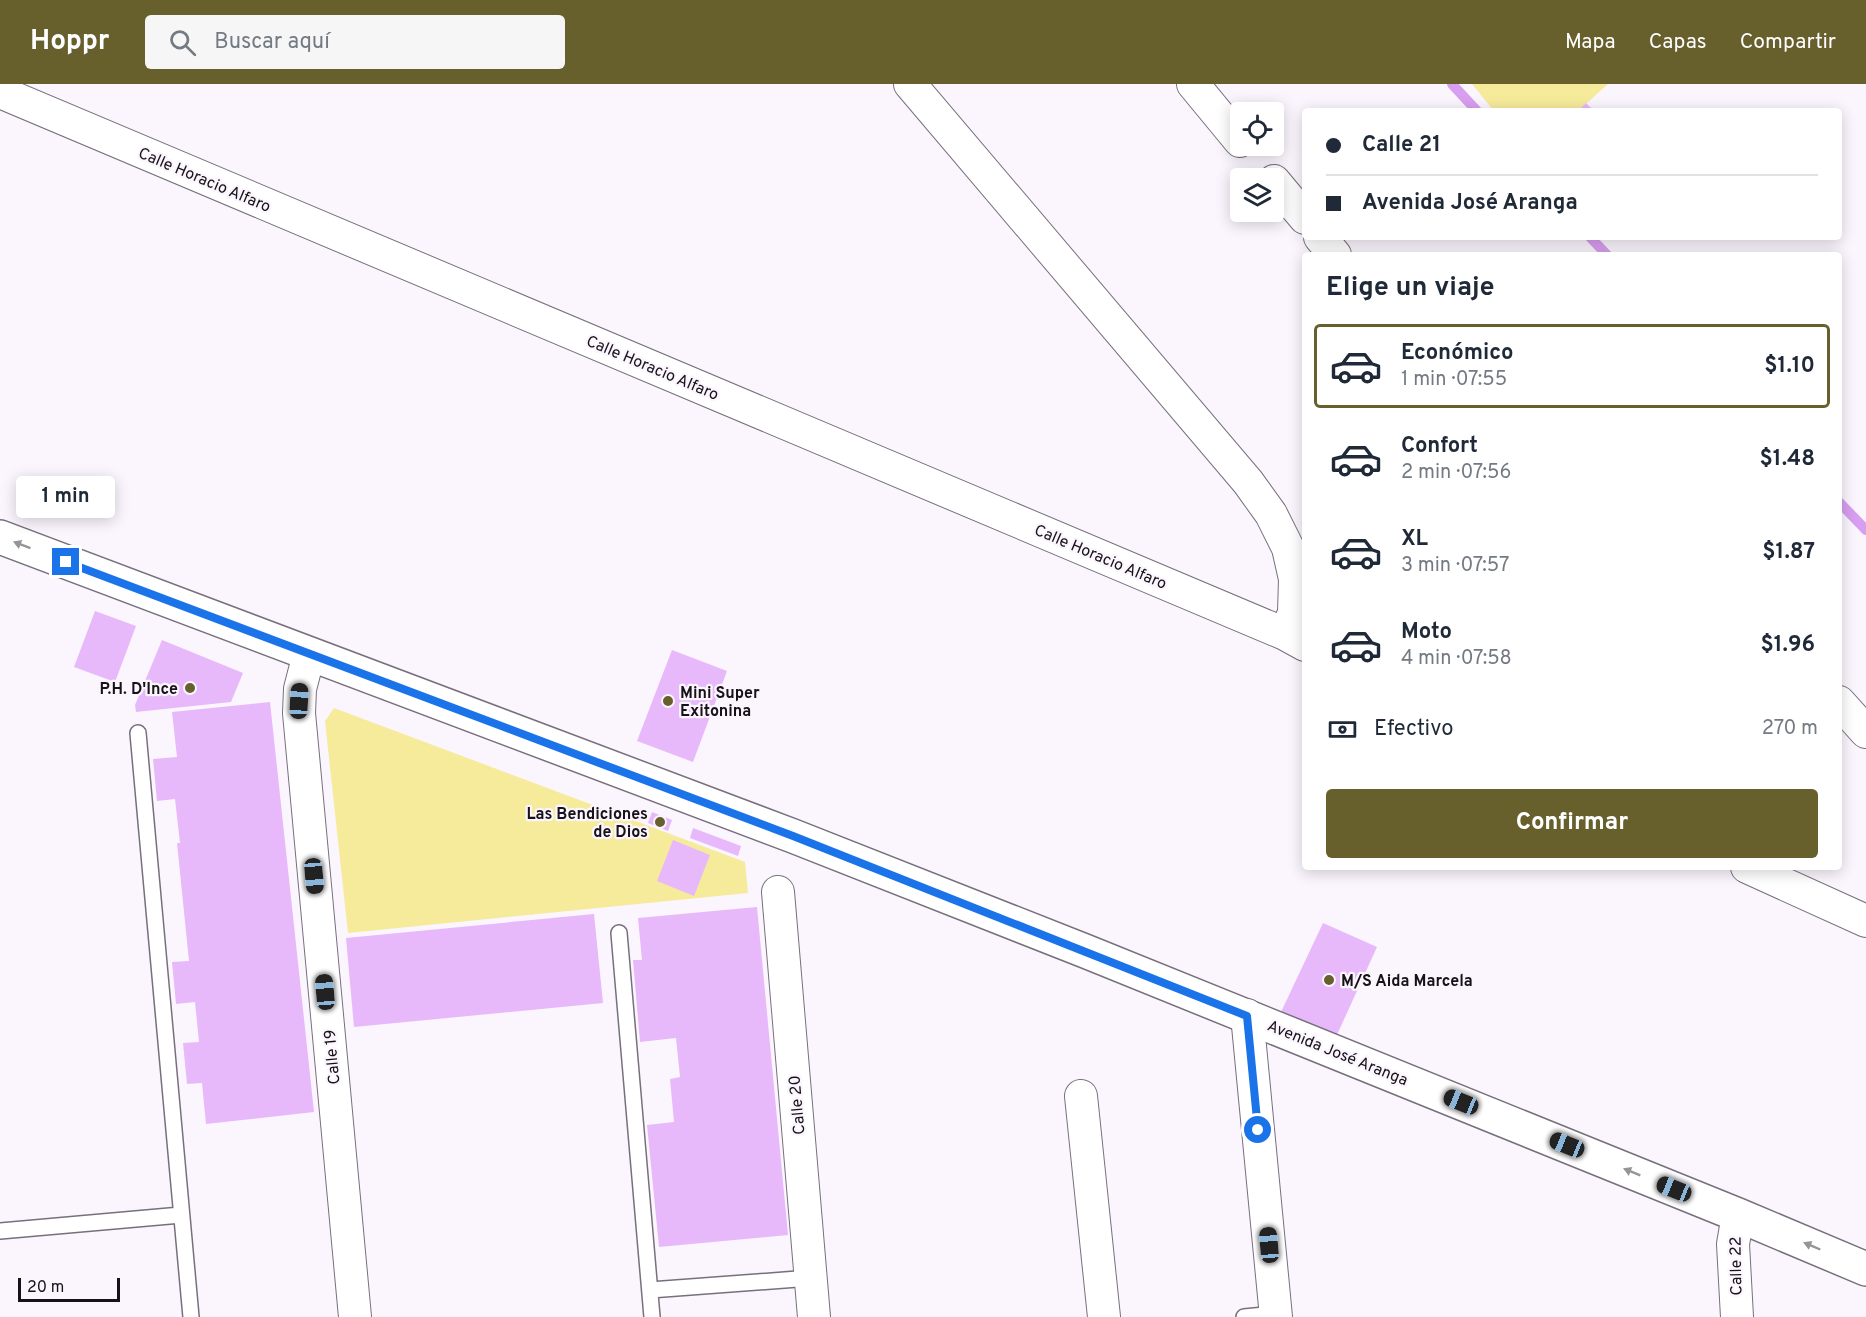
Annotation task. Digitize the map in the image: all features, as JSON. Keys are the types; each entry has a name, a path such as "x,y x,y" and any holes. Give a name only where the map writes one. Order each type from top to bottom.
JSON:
{"street":[{"path":"910,84 1248,482 1271,514 1288,548 1295,579 1295,639"},
{"path":"1193,84 1230,129"},
{"name":"Calle Horacio Alfaro","path":"0,92 1295,639"},
{"path":"1253,156 1263,168"},
{"path":"1284,193 1302,214"},
{"path":"1322,240 1332,252"},
{"name":"Avenida José Aranga","path":"0,537 793,836 1247,1016 1866,1269"},
{"name":"Calle 19","path":"309,654 300,689 299,713 355,1317"},
{"path":"1842,705 1866,732"},
{"path":"1755,870 1861,910"},
{"name":"Calle 20","path":"778,892 814,1317"},
{"path":"1247,1016 1276,1316"},
{"path":"1081,1096 1104,1317"},
{"name":"Calle 22","path":"1737,1317 1733,1244 1738,1215"}],"lane":[{"path":"138,733 191,1317"},
{"path":"619,933 652,1317"},
{"path":"0,1231 182,1215"},
{"path":"650,1290 811,1278"},
{"path":"1244,1317 1276,1316"}],"shaded area":[{"path":"1472,84 1608,84 1581,108 1492,108"},
{"path":"334,708 745,862 748,893 348,933 325,721"}],"building":[{"path":"1586,103 1591,108 1581,108"},
{"path":"95,611 136,626 115,682 74,667"},
{"name":"P.H. D'Ince","path":"162,640 243,673 231,702 136,712 135,705"},
{"path":"672,650 727,671 693,762 637,741"},
{"path":"270,702 314,1112 206,1124 202,1083 187,1084 183,1043 199,1042 195,1002 176,1004 172,962 189,961 175,799 157,801 153,759 177,757 172,712"},
{"name":"Las Bendiciones de Dios","path":"652,812 672,820 668,831 648,823"},
{"path":"693,828 741,846 738,856 690,838"},
{"path":"673,840 710,855 694,896 657,881"},
{"path":"757,907 788,1235 659,1247 647,1125 674,1122 670,1079 680,1077 676,1038 640,1042 633,960 642,960 638,918"},
{"path":"594,914 603,1003 354,1027 346,938"},
{"name":"M/S Aida Marcela","path":"1323,923 1377,947 1336,1037 1281,1012"}],"waterway":[{"path":"1452,84 1474,108"},
{"path":"1593,240 1604,252"},
{"path":"1842,505 1866,530"}],"place":[{"name":"P.H. D'Ince","path":"190,688"},
{"name":"Mini Super Exitonina","path":"668,701"},
{"name":"Las Bendiciones de Dios","path":"660,822"},
{"name":"M/S Aida Marcela","path":"1329,980"}],"route":[{"path":"66,562 793,836 1247,1016 1258,1130"}]}
